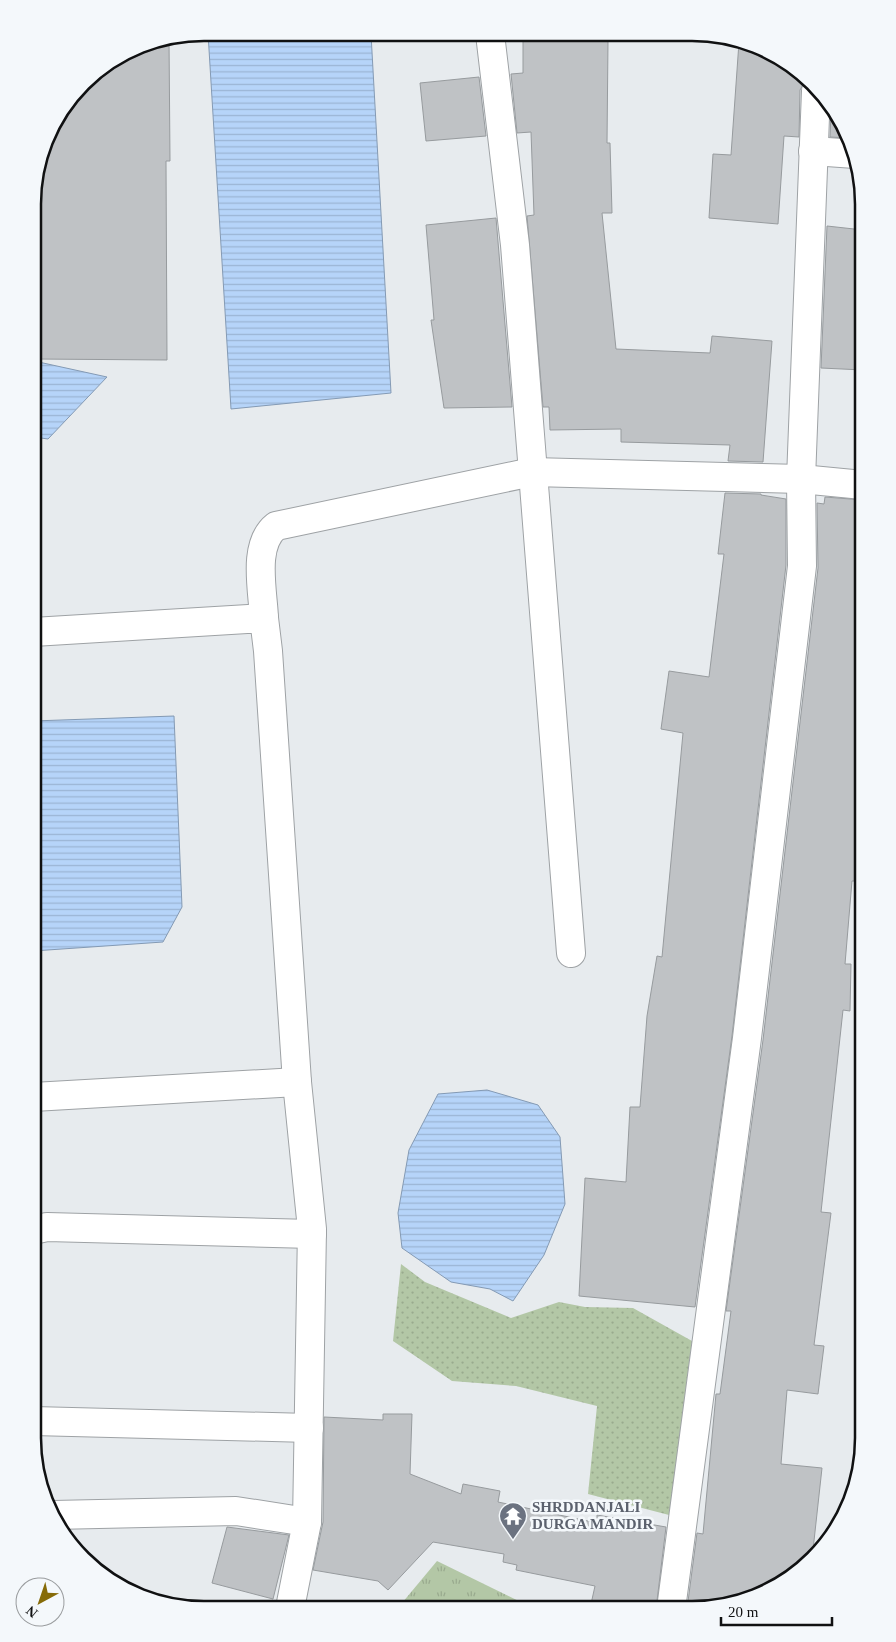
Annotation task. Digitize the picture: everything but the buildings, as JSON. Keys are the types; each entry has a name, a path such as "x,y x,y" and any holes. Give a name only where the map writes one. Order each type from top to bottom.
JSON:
{"street":[{"path":"491,41 515,244 571,953"},
{"path":"672,1601 747,1038 802,566 801,479 816,99"},
{"path":"813,151 846,153"},
{"path":"291,1601 307,1522 312,1234 297,1082 269,661 264,618 263,541 269,531 276,526 532,472 801,479 855,484"},
{"path":"41,632 264,618"},
{"path":"41,1096 297,1082"},
{"path":"41,1229 312,1234"},
{"path":"41,1421 309,1428"},
{"path":"61,1515 236,1511 307,1522"}],"green space":[{"path":"401,1264 425,1282 511,1318 559,1302 585,1307 633,1308 692,1341 669,1515 588,1494 597,1406 516,1386 452,1381 393,1341"},
{"path":"437,1561 519,1601 404,1601"}],"water":[{"path":"209,42 371,42 391,393 231,409"},
{"path":"41,363 107,377 48,439 41,438"},
{"path":"174,716 182,907 163,942 41,950 41,721"},
{"path":"487,1090 538,1105 560,1137 565,1204 544,1255 513,1301 490,1289 451,1282 402,1248 398,1213 409,1150 438,1094"}],"place":[{"name":"SHRDDANJALI DURGA MANDIR","path":"513,1540"}]}
